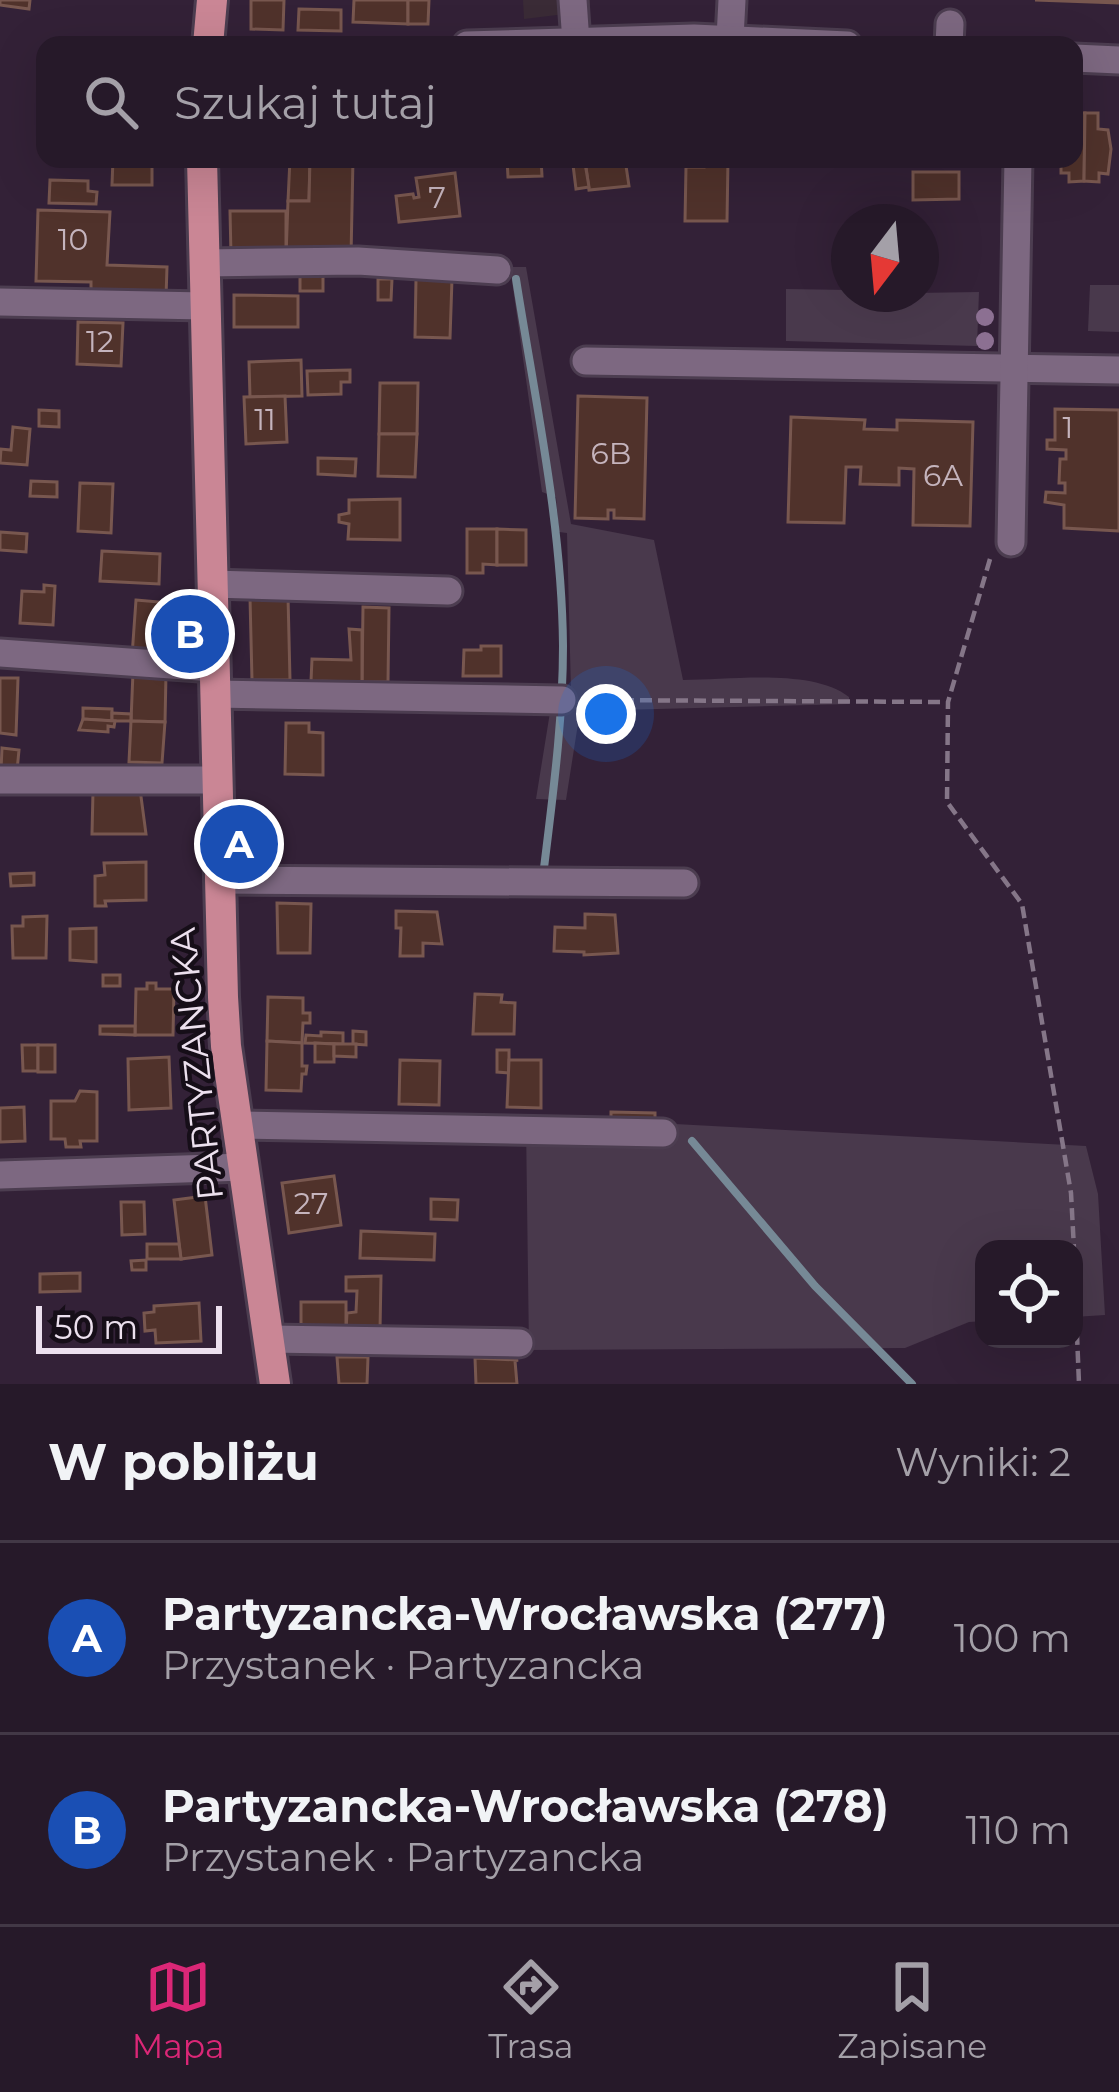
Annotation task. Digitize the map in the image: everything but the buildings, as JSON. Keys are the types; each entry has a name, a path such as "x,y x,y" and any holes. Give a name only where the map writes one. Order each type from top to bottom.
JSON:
{"main road":[{"path":"209,36 212,0"},
{"name":"PARTYZANCKA","path":"202,168 226,1046 275,1384"}],"street":[{"path":"573,0 576,36"},
{"path":"730,36 732,0"},
{"path":"1083,58 1119,60"},
{"path":"1011,542 1018,168"},
{"path":"204,263 358,261 497,270"},
{"path":"0,302 205,306"},
{"path":"586,361 1119,370"},
{"path":"212,584 448,591"},
{"path":"0,653 214,681 562,700"},
{"path":"0,780 217,780"},
{"path":"219,880 684,884"},
{"path":"238,1125 663,1133"},
{"path":"0,1175 244,1167"},
{"path":"269,1339 519,1342"}],"path":[{"path":"1011,542 997,546 988,563 948,702 947,802 1022,904 1071,1193 1073,1240"},
{"path":"562,700 948,702"},
{"path":"1078,1348 1079,1384"}],"shaded area":[{"path":"523,0 590,0 590,11 524,19"},
{"path":"510,267 526,267 571,524 654,540 683,680 814,682 849,697 849,704 580,711 566,800 536,799 551,706 571,692 567,533 559,532 556,497 542,492"},
{"path":"1090,285 1119,285 1119,332 1088,331"},
{"path":"786,289 831,290 831,312 939,312 939,293 979,292 977,346 786,341"},
{"path":"526,1124 675,1124 1086,1146 1098,1194 1105,1315 1083,1316 1083,1240 975,1240 975,1322 905,1348 529,1350"}],"waterway":[{"path":"516,279 546,462 561,600 561,702 544,868"},
{"path":"692,1141 815,1286 912,1384"}],"place":[{"name":"Partyzancka-Wrocławska (278)","path":"190,634"},
{"name":"Partyzancka-Wrocławska (277)","path":"239,844"}]}
